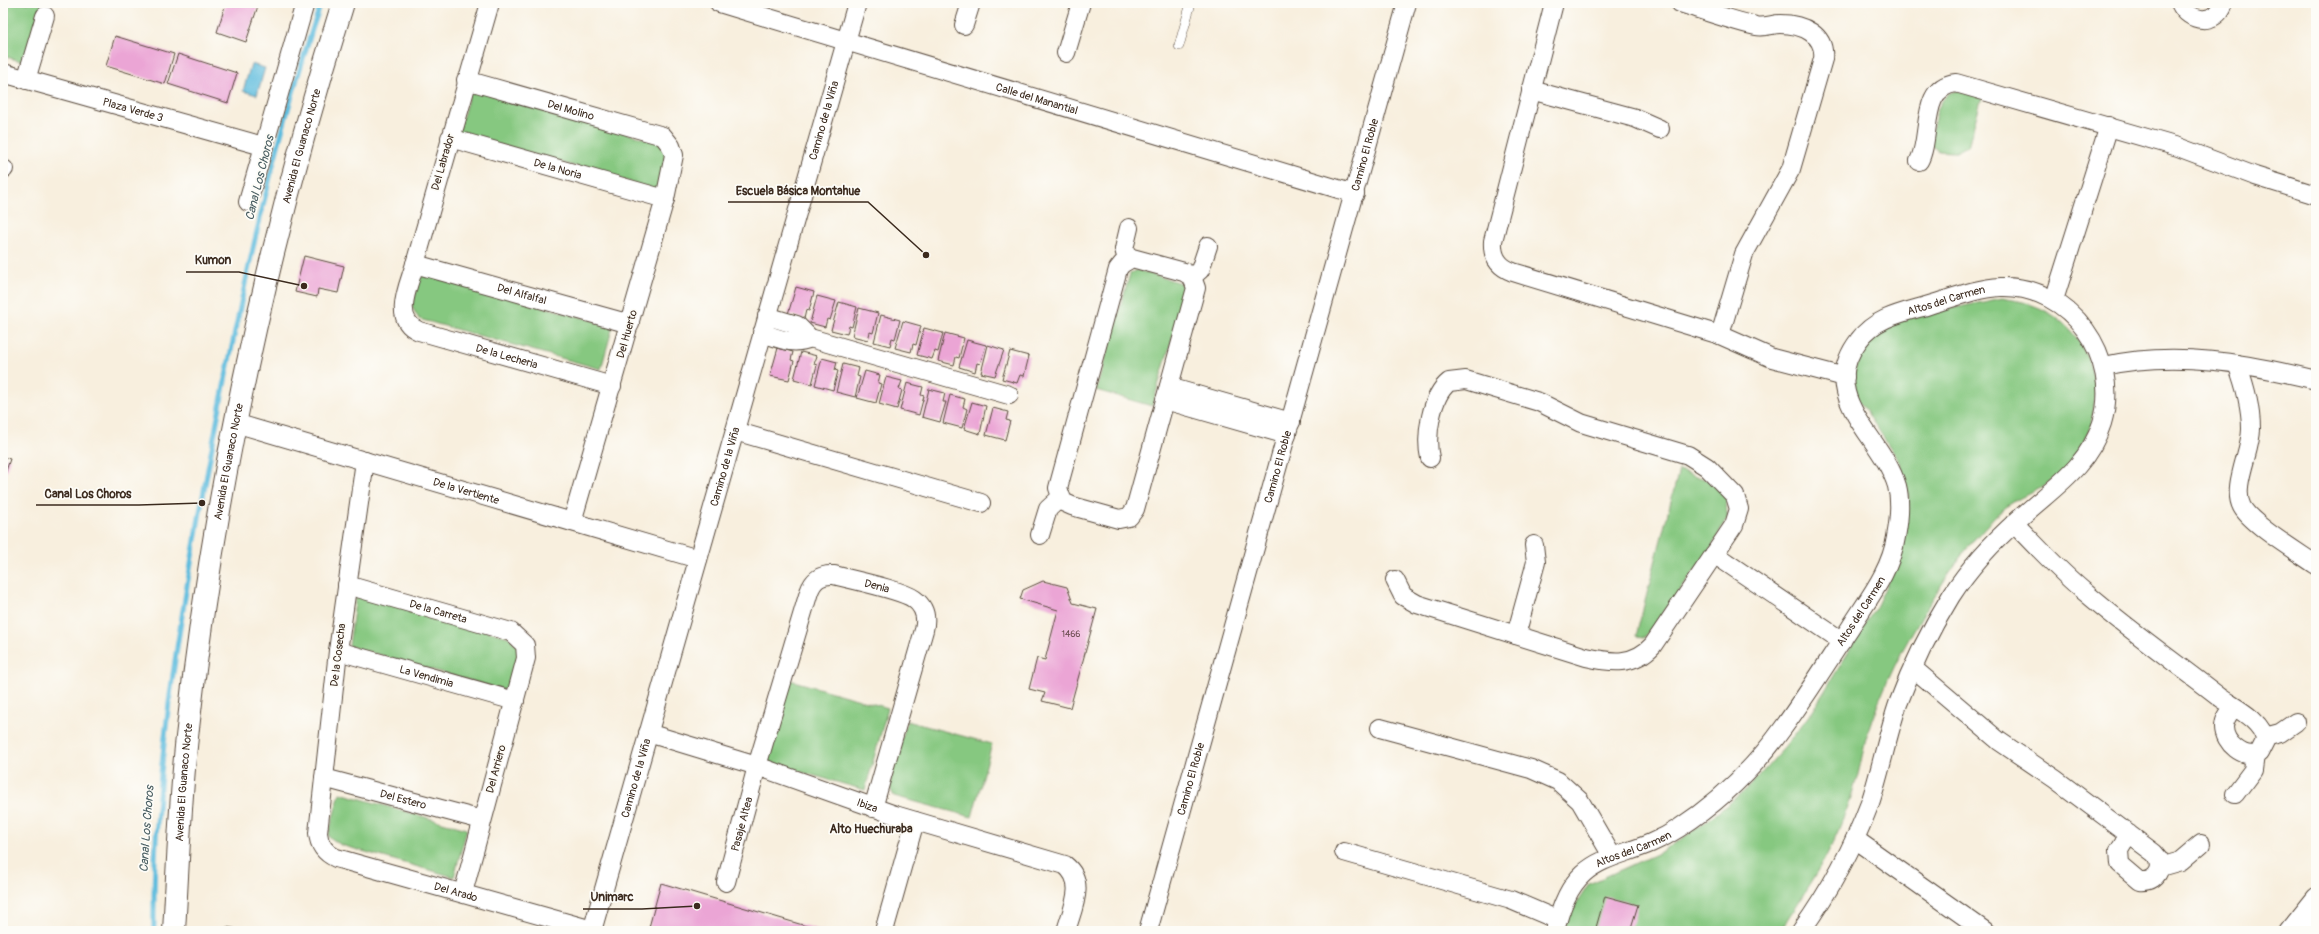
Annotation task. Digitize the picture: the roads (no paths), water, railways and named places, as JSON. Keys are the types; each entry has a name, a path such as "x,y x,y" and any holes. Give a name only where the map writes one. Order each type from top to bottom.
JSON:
{"street":[{"path":"248,202 305,3"},
{"name":"Avenida El Guanaco Norte","path":"174,931 187,739 210,561 235,423 284,210 312,104 343,3"},
{"name":"Del Labrador","path":"406,321 403,311 415,264 466,80 490,3"},
{"name":"Calle del Manantial","path":"720,3 1355,194"},
{"name":"Camino de la Viña","path":"593,931 648,733 857,3"},
{"path":"964,25 971,3"},
{"path":"1066,53 1081,3"},
{"name":"Camino El Roble","path":"1148,931 1355,194 1407,3"},
{"path":"1554,3 1493,241 1494,255 1497,261 1501,266 1513,272 1720,335 1772,358 1845,377"},
{"path":"1680,3 1759,27 1780,24 1806,30 1817,36 1823,47 1823,59 1791,169 1744,254 1720,335"},
{"path":"2180,3 2183,9 2192,17 2204,20 2215,15 2224,3"},
{"path":"26,80 45,16"},
{"name":"Plaza Verde 3","path":"3,73 263,146"},
{"name":"Del Molino","path":"466,80 663,136 671,146"},
{"path":"1919,160 1924,150 1927,123 1933,100 1940,88 1951,83 1961,83 2178,147 2256,176 2316,195"},
{"path":"1531,90 1635,118 1660,129"},
{"path":"2054,300 2108,126"},
{"name":"De la Noria","path":"450,138 665,199"},
{"name":"Del Huerto","path":"572,522 665,199 674,155 671,146"},
{"path":"1127,260 1124,249 1129,228"},
{"path":"1192,277 1200,270 1208,246"},
{"path":"1137,259 1184,272 1192,277 1196,288 1195,295 1134,509 1129,517 1119,519 1072,506 1060,498 1059,483 1118,269 1127,260 1137,259"},
{"name":"Del Alfalfal","path":"415,264 630,324"},
{"name":"Altos del Carmen","path":"1556,926 1573,883 1589,868 1612,856 1671,834 1742,777 1784,727 1842,641 1874,590 1889,562 1896,539 1899,499 1892,473 1848,403 1845,377 1848,358 1855,345 1873,326 1885,318 1986,289 2002,287 2033,292 2054,300 2077,321 2096,348 2104,366 2107,391 2102,422 2090,451 2081,464 2014,523 1964,577 1952,595 1913,668 1897,706 1870,801 1855,839 1822,899 1801,931"},
{"name":"De la Lecheria","path":"406,321 419,331 612,386"},
{"path":"765,325 797,326 810,338 1009,395"},
{"path":"2104,366 2143,359 2173,357 2237,364 2268,369 2316,380"},
{"path":"2237,364 2248,400 2251,431 2239,488 2240,501 2243,508 2255,520 2316,565"},
{"path":"1395,580 1399,592 1409,601 1603,661 1624,662 1634,659 1653,644 1737,520 1739,509 1735,496 1707,467 1678,451 1581,423 1539,402 1466,380 1449,382 1440,393 1430,423 1427,438 1430,458"},
{"path":"1167,394 1289,428"},
{"name":"De la Vertiente","path":"235,423 698,559"},
{"path":"734,431 981,503"},
{"name":"De la Cosecha","path":"322,848 318,833 338,651 365,461"},
{"path":"1040,535 1048,509 1060,498"},
{"path":"2014,523 2060,571 2087,594 2234,707 2261,728 2265,737 2262,750 2255,755 2244,754 2228,740 2225,734 2225,719 2234,707"},
{"path":"1516,634 1536,562 1534,545"},
{"path":"1714,554 1842,641"},
{"name":"Denia","path":"757,766 809,592 814,581 824,576 834,575 914,598 922,608 926,622 873,808"},
{"name":"De la Carreta","path":"347,585 510,632 525,645"},
{"name":"Del Arriero","path":"463,893 526,658 525,645"},
{"name":"La Vendimia","path":"338,651 515,700"},
{"path":"1913,668 1999,741 2055,779 2157,856 2160,868"},
{"path":"2265,737 2280,733 2296,722"},
{"path":"1380,728 1531,769 1558,781 1580,801 1612,856"},
{"name":"Ibiza","path":"648,733 757,766 873,808 1065,864 1075,875 1078,887 1066,931"},
{"path":"2235,794 2253,770 2255,755"},
{"name":"Pasaje Altea","path":"726,882 757,766"},
{"name":"Del Estero","path":"324,778 482,820"},
{"path":"884,931 915,821"},
{"path":"2129,834 2119,850 2119,859 2123,868 2140,881 2154,878 2160,868 2181,861 2201,844"},
{"path":"1855,839 1985,931"},
{"name":"Del Arado","path":"322,848 336,858 593,931"},
{"path":"1344,852 1511,900 1556,926"},
{"path":"2289,931 2316,897"},
{"path":"2302,915 2316,926"}],"lane":[{"path":"1179,46 1191,3"}],"water":[{"path":"251,64 265,68 257,95 243,91"}],"waterway":[{"name":"Canal Los Choros","path":"154,931 158,815 169,701 177,644 218,414 270,177 285,119 321,3"}],"place":[{"name":"Escuela Básica Montahue","path":"926,255"},
{"name":"Kumon","path":"304,286"},
{"name":"Canal Los Choros","path":"202,503"},
{"name":"Unimarc","path":"697,906"}],"district":[{"name":"Alto Huechuraba","path":"871,829"}]}
